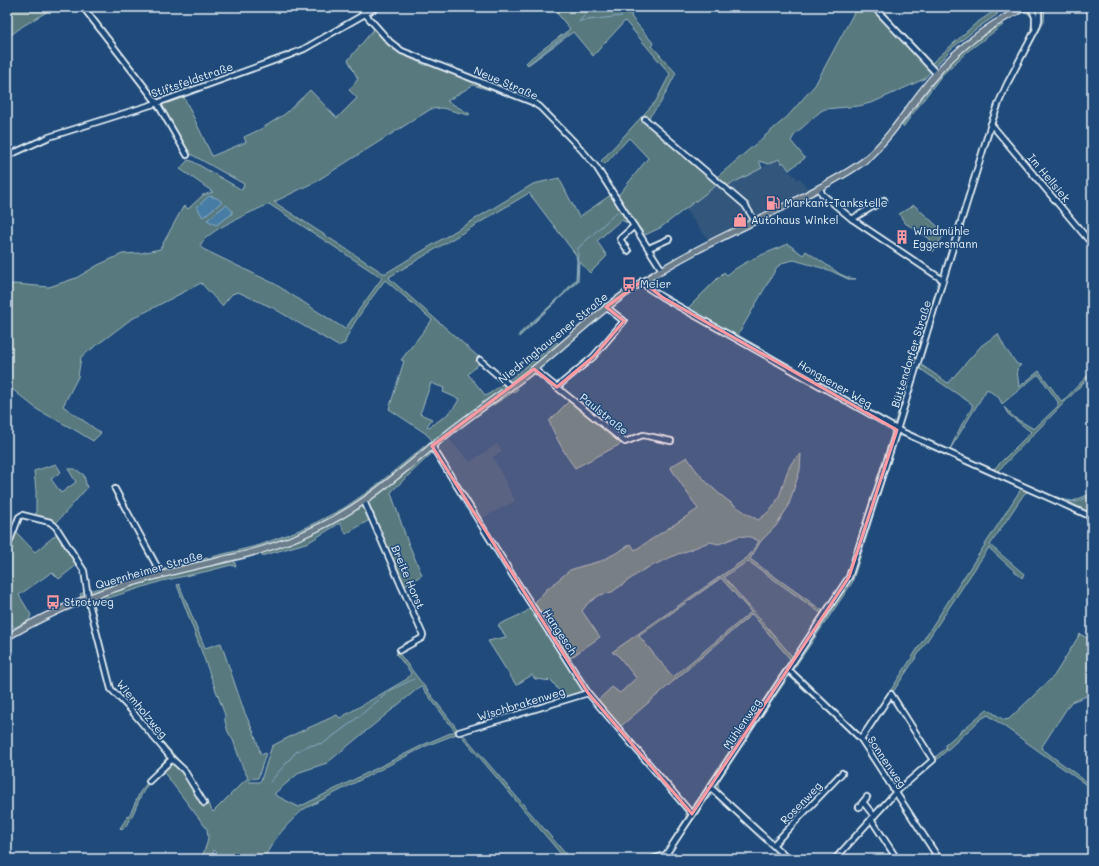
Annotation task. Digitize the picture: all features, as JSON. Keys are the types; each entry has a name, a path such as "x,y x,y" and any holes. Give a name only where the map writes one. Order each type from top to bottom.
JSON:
{"main road":[{"name":"Niedringhausener Straße","path":"233,557 261,550 300,536 364,501 432,446 534,369 606,307 642,282 662,270 820,188 852,169 876,150 888,138 936,74 960,49 981,32 1001,19 1026,7"},
{"name":"Quernheimer Straße","path":"7,636 36,621 88,598 161,574 233,557"}],"street":[{"path":"83,7 157,102 187,155"},
{"name":"Neue Straße","path":"359,7 390,42 402,51 532,102 540,107 590,158 662,270"},
{"name":"Stiftsfeldstraße","path":"7,156 49,137 157,102 287,56 377,7"},
{"path":"874,7 936,74"},
{"name":"Büttendorfer Straße","path":"1031,7 1035,17 1034,35"},
{"name":"Büttendorfer Straße","path":"788,670 849,577 897,430 992,124 1007,84 1034,35 1039,20 1038,7"},
{"path":"1087,7 1092,14"},
{"path":"645,119 745,205 755,221"},
{"name":"Im Hellsiek","path":"992,124 1092,244"},
{"path":"820,188 822,194 852,219 943,280"},
{"path":"852,219 884,200"},
{"path":"628,251 620,239 634,226"},
{"path":"649,248 668,239"},
{"name":"Hongsener Weg","path":"642,282 662,297 897,430 1092,517"},
{"path":"557,388 593,357 624,321 606,307"},
{"path":"480,360 510,386"},
{"name":"Paulstraße","path":"534,369 625,442 643,435 671,441"},
{"name":"Hangesch","path":"432,446 588,693 692,814"},
{"path":"115,489 161,574"},
{"name":"Breite Horst","path":"364,501 387,550 423,635 422,638 400,650"},
{"path":"7,548 22,515 53,524 82,566 88,598"},
{"name":"Wiemholzweg","path":"88,598 108,683 111,689 131,710 172,759 184,770 204,803"},
{"name":"Sonnenweg","path":"788,670 861,739 939,859"},
{"name":"Mühlenweg","path":"710,787 788,670"},
{"name":"Wischbrakenweg","path":"459,732 588,693"},
{"path":"835,859 896,792 933,760 891,694 861,739"},
{"path":"149,781 172,759"},
{"name":"Rosenweg","path":"773,845 842,773"},
{"path":"652,859 664,857 710,787 788,859"},
{"path":"859,807 867,797"},
{"path":"863,802 897,859"}],"highlighted area":[{"path":"642,281 662,297 897,430 849,577 692,814 588,693 432,446 534,369 557,387 593,357 624,321 606,307"}],"shaded area":[{"path":"779,159 797,179 800,178 808,189 753,217 746,202 727,186"},
{"path":"718,184 745,205 751,219 709,241 685,209"},
{"path":"209,196 217,198 222,202 203,217 197,207"},
{"path":"226,205 232,210 232,214 216,225 207,220"},
{"path":"448,438 470,462 497,444 502,451 493,457 515,501 482,518 478,518 451,476 437,448"},
{"path":"748,561 822,614 794,657 724,577"}],"green space":[{"path":"7,7 55,7 23,26 7,38"},
{"path":"552,7 620,7 625,13 628,14 635,7 638,7 631,15 632,18 654,44 652,46 676,73 660,104 649,117 649,120 716,178 787,117 815,85 857,7 879,7 932,63 975,24 994,11 998,14 951,49 924,79 874,102 859,106 825,109 821,111 795,134 791,141 805,158 789,170 784,163 781,163 779,159 768,164 759,161 762,168 727,186 721,182 660,228 645,235 640,228 638,229 617,197 648,158 629,138 605,164 601,161 656,101 670,74 625,21 593,56 573,32 528,65 526,63 531,58 570,29"},
{"path":"1034,7 1045,7 1044,22 1010,84 1000,106 995,124 997,129 993,129 920,364 948,383 982,345 998,334 1005,348 1017,364 1021,365 1017,369 1019,387 1039,371 1062,402 1092,371 1092,374 997,472 1034,489 1071,502 1092,493 1092,520 1027,492 1024,494 990,545 1024,574 1022,578 989,548 988,549 861,743 789,676 718,784 720,793 783,852 770,859 765,859 775,851 713,795 711,795 672,850 667,847 686,817 686,813 588,695 462,733 570,859 565,859 459,733 426,746 304,809 281,832 264,859 217,859 219,855 214,850 212,859 202,859 208,837 207,829 162,770 151,780 145,789 132,817 126,826 122,830 120,828 131,812 140,792 167,757 109,690 87,604 83,604 80,594 139,575 260,545 307,527 344,508 373,488 432,440 425,433 389,409 404,361 401,360 432,320 385,280 356,320 345,343 338,346 273,308 238,292 232,294 222,306 201,283 130,320 81,357 78,377 63,406 101,433 93,441 38,410 7,385 7,285 15,284 49,287 76,278 98,265 122,254 141,253 160,249 183,207 185,206 188,209 203,195 213,192 180,169 188,160 242,190 244,184 187,152 162,104 183,95 212,156 246,142 244,137 261,129 285,114 310,90 337,118 357,98 349,90 358,79 348,60 374,29 388,45 401,54 427,66 429,64 510,95 509,96 473,85 447,101 470,114 468,115 442,108 431,109 315,182 274,202 383,273 386,273 533,184 559,178 579,217 612,194 630,224 621,220 597,241 607,256 590,273 579,261 578,281 519,337 519,334 562,295 576,279 576,255 529,193 389,277 506,381 557,342 563,349 515,385 518,389 472,419 450,436 392,491 391,493 407,540 422,575 405,586 368,502 365,504 371,519 346,534 340,523 309,542 262,556 260,553 234,560 236,567 231,565 162,581 93,603 113,690 131,706 185,767 213,812 248,778 233,740 228,732 225,715 177,585 179,584 205,648 221,643 244,711 255,735 261,755 266,753 258,778 249,779 250,782 259,782 261,780 272,746 337,715 340,718 407,679 411,673 396,654 398,652 458,730 564,698 552,681 535,679 532,675 516,685 488,641 506,637 498,625 526,612 546,590 570,570 601,561 631,544 635,550 698,509 670,467 687,457 701,476 718,493 758,520 776,503 788,469 801,454 800,470 788,507 776,526 761,541 750,559 823,611 846,576 891,431 889,428 737,340 687,309 724,272 727,275 749,261 788,244 803,255 806,251 840,274 856,279 848,279 829,270 794,260 785,262 777,267 738,335 893,423 895,422 939,281 849,219 941,277 993,111 1003,85 1029,36 1032,17 1025,11","holes":["269,204 382,278 345,329 275,284 203,249 200,246 211,234 231,222","480,362 504,383 486,396 468,374","919,368 972,404 972,408 962,424 949,451 903,430 901,427","1037,375 1039,375 1058,402 1058,406 1034,429 1015,418 1004,407 1008,414 1031,432 993,469 949,451 987,389 999,398 1002,404","431,383 444,388 443,392 459,399 446,415 429,427 427,426 432,419 420,414","899,436 903,436 1021,489 861,734 793,670 852,583","739,536 750,537 759,541 748,557 612,652 614,654 616,653 636,678 620,693 612,687 597,701 589,692 569,659 600,637 582,611 588,603 600,595 612,592 643,570 709,542 719,544","748,561 822,614 794,657 724,577","721,578 751,612 673,677 639,636","752,614 790,659 691,809 620,727","421,686 455,731 425,744 299,807 275,795 275,793 300,772 327,763"]},
{"path":"1001,23 1003,25 968,51 942,75 903,127 902,126 923,97 952,61"},
{"path":"914,205 945,233 933,252 930,239 905,223 899,214"},
{"path":"569,401 621,444 575,468 560,445 549,421"},
{"path":"56,464 61,472 51,479 61,493 76,482 68,469 75,469 84,475 87,488 56,523 36,518 34,471"},
{"path":"16,532 35,552 58,533 78,564 59,579 52,572 19,595 31,615 29,620 14,628 7,615 7,555"},
{"path":"1080,634 1092,641 1092,694 1071,702 1041,748 1092,786 1092,789 988,715 981,719 919,776 916,773 946,748 945,745 987,709 1004,720 1009,719 1054,676"}],"waterway":[{"path":"579,22 584,16 588,7"},
{"path":"628,15 636,7"},
{"path":"580,21 622,16"},
{"path":"528,64 568,33"},
{"path":"520,335 577,280 578,248 617,212"},
{"path":"1067,500 1077,502 1092,495"},
{"path":"270,782 296,752 307,746 324,743 391,690 414,679"}],"place":[{"name":"Markant-Tankstelle","path":"773,203"},
{"name":"Autohaus Winkel","path":"740,220"},
{"name":"Windmühle Eggersmann","path":"902,237"},
{"name":"Meier","path":"629,284"},
{"name":"Strotweg","path":"53,602"}]}
